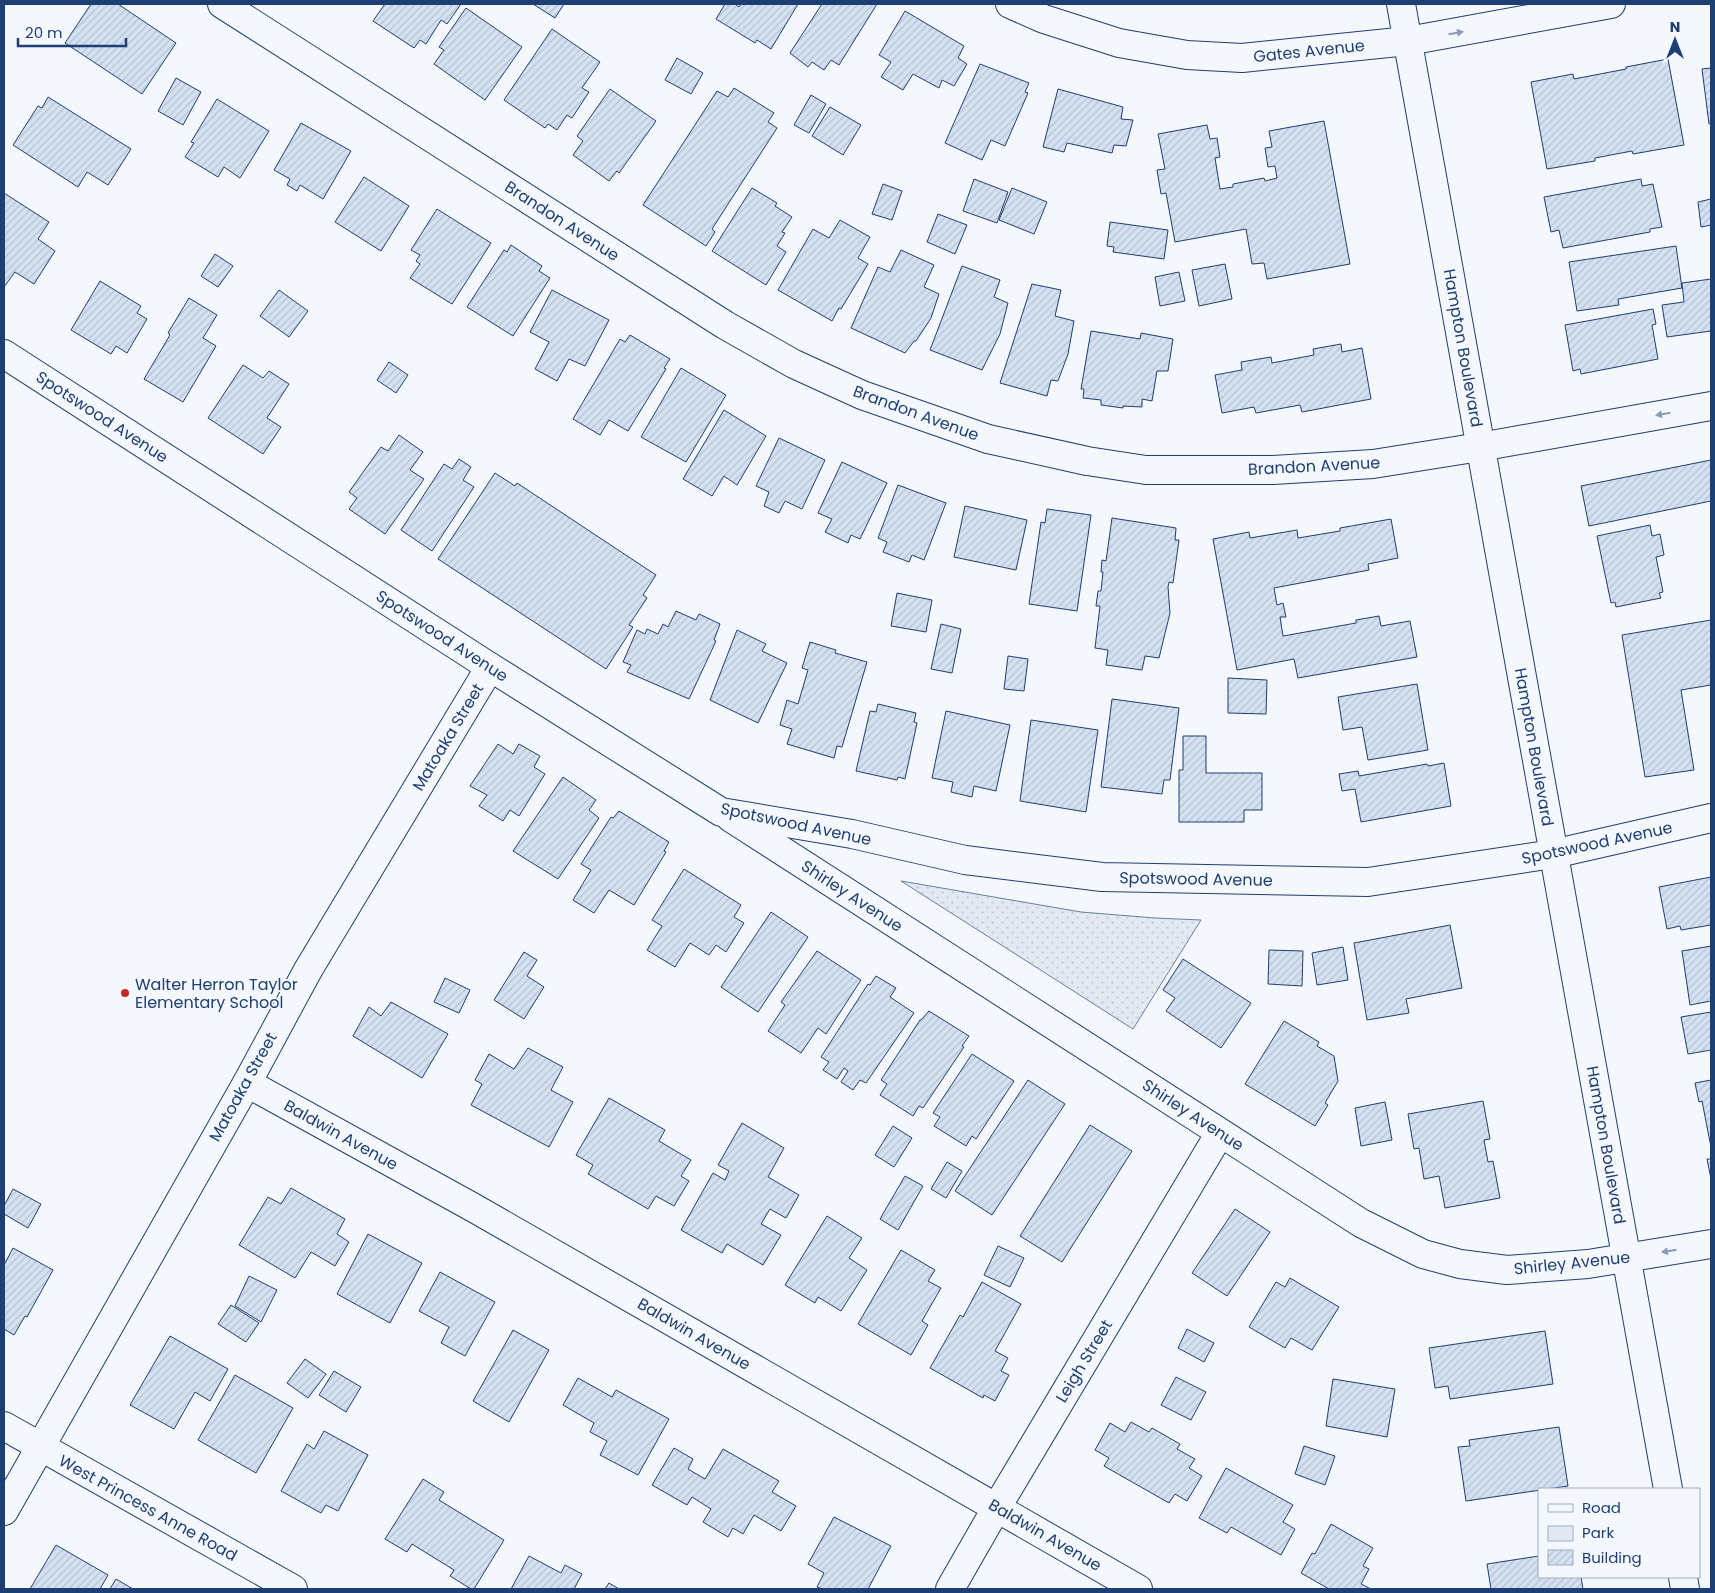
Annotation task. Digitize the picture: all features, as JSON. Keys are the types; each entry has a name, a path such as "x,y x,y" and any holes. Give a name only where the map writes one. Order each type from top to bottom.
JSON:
{"street":[{"name":"Brandon Avenue","path":"222,4 725,325 794,364 862,395 988,439 1086,461 1146,470 1273,470 1364,464 1480,447 1711,406"},
{"name":"Gates Avenue","path":"1010,4 1044,19 1119,42 1187,54 1242,58 1408,41 1612,4"},
{"name":"Hampton Boulevard","path":"1401,4 1668,1488"},
{"name":"Spotswood Avenue","path":"4,354 490,667 721,812 852,834 965,860 1102,877 1368,882 1553,854 1711,818"},
{"name":"Matoaka Street","path":"4,1511 308,970 490,667"},
{"name":"Shirley Avenue","path":"721,812 1361,1223 1424,1254 1460,1264 1507,1270 1588,1264 1711,1244"},
{"name":"Baldwin Avenue","path":"246,1083 474,1208 1138,1589"},
{"name":"Leigh Street","path":"950,1589 1220,1133"},
{"name":"West Princess Anne Road","path":"4,1426 292,1589"}],"green space":[{"path":"901,881 1081,912 1201,920 1133,1029"}],"building":[{"path":"91,4 118,4 176,43 142,94 65,43"},
{"path":"385,4 461,4 447,24 441,20 426,44 420,40 414,48 373,21"},
{"path":"533,4 564,4 555,18"},
{"path":"725,4 735,4 739,7 741,4 798,4 771,49 757,40 755,43 716,19"},
{"path":"822,4 877,4 839,65 831,60 824,70 812,62 808,67 790,53"},
{"path":"466,8 522,47 485,100 434,64 444,50 439,47"},
{"path":"905,11 964,46 958,58 967,64 954,86 942,80 939,88 913,74 903,90 881,77 891,62 879,55"},
{"path":"552,29 600,62 582,88 589,92 572,118 567,115 557,130 548,124 545,128 504,100"},
{"path":"677,58 703,73 691,94 665,80"},
{"path":"1668,59 1684,145 1633,154 1632,151 1595,158 1595,161 1547,169 1531,82 1573,74 1574,79"},
{"path":"980,64 1029,83 1025,92 1028,93 1005,146 991,140 982,160 945,143"},
{"path":"1711,68 1711,123 1709,124 1702,69"},
{"path":"176,78 201,92 183,125 158,111"},
{"path":"734,88 774,113 768,122 777,128 712,229 715,232 706,246 643,205 717,91 728,97"},
{"path":"610,89 656,121 619,173 617,171 609,181 573,155 583,141 577,136"},
{"path":"1058,89 1123,107 1121,119 1133,120 1126,146 1114,145 1112,153 1067,143 1064,152 1043,147"},
{"path":"811,95 826,104 809,133 794,125"},
{"path":"48,97 131,149 108,185 87,172 78,187 13,145 38,106 42,108"},
{"path":"217,99 269,131 240,178 224,167 218,177 185,157 194,143 191,142"},
{"path":"830,107 861,125 843,155 812,136"},
{"path":"1324,121 1350,264 1267,279 1264,263 1252,264 1246,229 1175,242 1166,193 1161,194 1157,170 1165,169 1158,134 1207,125 1210,139 1217,138 1220,157 1215,158 1220,189 1233,187 1233,184 1264,178 1265,181 1277,178 1275,166 1268,167 1265,148 1272,147 1269,131"},
{"path":"301,123 351,151 323,199 300,185 297,191 287,185 290,179 274,170"},
{"path":"364,177 409,206 381,251 335,222"},
{"path":"974,179 1008,192 997,223 963,211"},
{"path":"1641,179 1642,186 1653,184 1662,227 1650,229 1650,232 1563,248 1559,230 1551,232 1544,197"},
{"path":"883,184 902,191 892,220 872,214"},
{"path":"752,188 777,203 775,206 792,217 782,232 785,233 777,246 786,252 766,285 712,251"},
{"path":"1012,188 1047,202 1034,234 999,220"},
{"path":"4,193 49,222 38,239 55,251 34,284 15,272 4,287"},
{"path":"1711,199 1711,225 1701,227 1698,202"},
{"path":"437,209 491,243 452,304 410,278 420,264 416,261 420,255 411,250"},
{"path":"938,214 967,225 955,254 927,242"},
{"path":"840,220 870,237 858,258 868,264 832,321 778,290 813,229 829,238"},
{"path":"1110,222 1168,230 1164,259 1113,252 1114,247 1107,246"},
{"path":"511,245 542,266 539,271 550,278 513,336 467,307 504,250 507,252"},
{"path":"1676,246 1682,288 1618,299 1619,305 1577,311 1569,262"},
{"path":"901,250 934,265 924,287 939,294 931,318 916,341 905,353 851,328 878,267 890,272"},
{"path":"215,254 233,266 218,287 201,276"},
{"path":"1225,264 1232,299 1199,306 1192,270"},
{"path":"962,266 1000,280 994,297 1008,303 1000,334 982,370 930,350"},
{"path":"1179,272 1185,301 1160,306 1155,277"},
{"path":"1711,279 1711,331 1667,337 1662,305 1684,302 1682,283"},
{"path":"100,281 141,306 137,313 147,319 127,353 116,346 111,354 71,330"},
{"path":"1032,284 1061,290 1055,316 1074,321 1068,354 1058,381 1051,380 1047,396 1000,383"},
{"path":"279,290 308,311 289,337 260,316"},
{"path":"552,290 609,320 585,366 569,359 557,381 535,369 549,342 530,332"},
{"path":"189,298 217,315 203,338 216,346 183,402 144,379"},
{"path":"1653,309 1656,324 1652,325 1658,359 1581,374 1580,369 1573,371 1565,325"},
{"path":"1091,331 1140,339 1141,333 1173,339 1168,371 1157,371 1152,401 1142,399 1142,407 1123,406 1123,408 1101,405 1101,400 1083,398 1084,389 1081,389"},
{"path":"630,335 670,359 664,368 666,369 628,431 609,420 600,435 573,419 620,339 625,342"},
{"path":"1341,344 1342,352 1362,348 1371,399 1302,412 1300,405 1256,413 1254,407 1222,413 1215,375 1242,370 1241,362 1271,357 1272,363 1314,355 1313,349"},
{"path":"389,362 408,375 396,393 377,380"},
{"path":"243,365 263,378 269,371 289,384 267,418 281,427 263,454 208,418"},
{"path":"681,368 726,395 686,462 641,437"},
{"path":"724,410 766,436 737,485 724,476 712,496 683,479"},
{"path":"399,435 423,452 410,470 424,479 385,534 349,509 357,498 349,492 381,447 388,451"},
{"path":"779,438 825,460 802,509 785,501 779,513 764,506 769,492 756,486"},
{"path":"459,459 471,467 463,480 474,487 432,551 401,530 444,464 452,469"},
{"path":"1711,460 1711,501 1589,526 1581,486"},
{"path":"842,462 887,483 860,539 851,535 848,543 825,532 832,519 818,513"},
{"path":"495,473 515,486 517,483 656,575 643,595 647,598 629,625 633,627 606,669 438,559"},
{"path":"898,485 946,503 924,560 912,555 909,562 883,552 887,542 878,538"},
{"path":"965,506 1027,520 1016,570 954,557"},
{"path":"1047,509 1091,515 1077,611 1029,604 1041,522 1045,523"},
{"path":"1112,518 1176,528 1175,540 1179,540 1173,583 1169,582 1168,587 1170,613 1159,658 1145,656 1142,670 1106,665 1108,650 1095,648 1100,606 1096,606 1098,591 1101,591 1102,560 1106,561"},
{"path":"1391,519 1398,558 1368,564 1369,570 1274,588 1277,605 1283,603 1286,617 1280,617 1283,636 1356,623 1356,620 1379,616 1381,626 1410,621 1417,657 1298,678 1294,659 1237,670 1213,539 1249,532 1250,538 1297,530 1298,538 1340,531 1340,528"},
{"path":"1650,525 1652,536 1660,534 1664,555 1656,557 1663,592 1659,593 1661,598 1616,607 1615,602 1611,603 1597,536"},
{"path":"897,593 932,600 926,632 891,626"},
{"path":"676,611 696,620 699,614 720,624 714,640 716,641 689,699 627,672 631,665 623,662 637,630 645,634 647,629 658,634 663,624 668,627"},
{"path":"1711,620 1711,685 1681,690 1694,770 1645,777 1622,635"},
{"path":"941,624 961,629 952,673 931,669"},
{"path":"737,630 766,644 762,651 787,663 758,723 710,700"},
{"path":"810,642 836,650 835,653 867,662 842,747 837,746 834,758 787,744 792,729 780,725 787,700 798,704 808,670 802,668"},
{"path":"1008,656 1028,659 1024,691 1004,689"},
{"path":"1228,678 1267,680 1266,714 1228,713"},
{"path":"1417,684 1428,750 1368,760 1362,727 1343,730 1338,697"},
{"path":"1112,699 1179,708 1170,780 1164,780 1162,794 1101,787"},
{"path":"878,704 916,713 914,722 917,723 905,779 898,777 897,780 856,771 870,711 876,712"},
{"path":"946,711 1010,725 996,791 974,786 972,797 951,792 953,782 932,778"},
{"path":"1031,720 1098,730 1086,812 1020,801"},
{"path":"1183,736 1206,736 1206,773 1262,773 1262,810 1244,810 1244,822 1179,822 1179,770 1183,770"},
{"path":"498,744 513,754 519,744 540,756 534,767 545,774 519,816 510,810 503,821 479,806 487,795 470,786"},
{"path":"1444,763 1451,806 1361,822 1355,789 1342,791 1339,774 1358,771 1359,776 1427,764 1428,766"},
{"path":"563,777 596,800 589,810 599,818 558,879 513,851"},
{"path":"619,811 669,842 664,851 666,852 634,905 609,890 594,913 573,900 591,870 581,864 611,817 613,818"},
{"path":"684,869 741,905 734,917 744,923 726,952 716,945 709,955 690,943 675,967 647,950 662,926 652,920"},
{"path":"1711,877 1711,925 1681,930 1680,926 1667,929 1659,887"},
{"path":"771,912 808,937 758,1012 721,987"},
{"path":"1450,925 1462,988 1406,999 1409,1013 1367,1020 1354,943"},
{"path":"1711,946 1711,1001 1690,1005 1682,951"},
{"path":"1343,947 1348,980 1317,985 1312,953"},
{"path":"1269,950 1303,951 1302,986 1268,984"},
{"path":"817,951 861,980 826,1034 818,1028 801,1053 768,1031 785,1005 781,1002"},
{"path":"524,952 537,960 527,976 544,987 524,1019 494,1000"},
{"path":"1183,959 1251,1003 1221,1048 1166,1011 1175,998 1163,990"},
{"path":"876,976 896,988 890,997 914,1013 866,1083 860,1080 853,1090 841,1082 848,1071 844,1068 837,1079 823,1070 829,1062 821,1057 868,984 870,985"},
{"path":"445,978 470,990 459,1013 434,1002"},
{"path":"391,1002 448,1034 422,1078 353,1036 369,1007 381,1016"},
{"path":"929,1011 969,1036 962,1046 964,1047 923,1108 919,1106 913,1116 880,1095 887,1084 881,1080 920,1020"},
{"path":"1711,1012 1711,1050 1688,1054 1681,1017"},
{"path":"1284,1021 1319,1042 1317,1046 1334,1056 1338,1081 1325,1103 1328,1105 1315,1126 1245,1084"},
{"path":"528,1048 563,1067 551,1090 573,1102 549,1147 471,1105 482,1084 475,1080 489,1054 514,1069"},
{"path":"972,1054 1014,1081 976,1139 972,1136 966,1146 934,1126 940,1117 933,1113"},
{"path":"1028,1080 1065,1104 992,1215 955,1191"},
{"path":"1711,1080 1711,1147 1702,1101 1699,1102 1695,1083"},
{"path":"609,1098 665,1130 659,1141 691,1160 681,1176 689,1181 674,1206 656,1196 648,1209 588,1174 593,1165 576,1155"},
{"path":"1483,1101 1490,1139 1484,1140 1488,1162 1493,1161 1500,1198 1445,1208 1439,1176 1424,1179 1419,1148 1414,1149 1408,1114"},
{"path":"1385,1102 1392,1140 1361,1146 1355,1108"},
{"path":"742,1123 784,1148 768,1177 799,1195 786,1218 770,1209 761,1224 781,1235 763,1265 727,1244 722,1253 681,1230 713,1173 725,1180 729,1171 718,1165"},
{"path":"1090,1125 1132,1151 1062,1262 1020,1236"},
{"path":"893,1126 912,1138 894,1167 875,1155"},
{"path":"1707,1159 1711,1159 1711,1179"},
{"path":"947,1162 962,1171 946,1198 931,1189"},
{"path":"905,1176 923,1186 898,1230 880,1219"},
{"path":"291,1188 345,1219 337,1234 349,1242 335,1266 311,1252 295,1278 239,1245 268,1197 281,1204"},
{"path":"13,1189 41,1204 28,1228 4,1214 4,1206"},
{"path":"1235,1209 1270,1232 1227,1296 1192,1273"},
{"path":"827,1216 862,1238 849,1258 867,1270 841,1311 818,1297 815,1303 785,1285"},
{"path":"368,1234 422,1263 390,1323 337,1294"},
{"path":"998,1246 1024,1258 1010,1287 984,1275"},
{"path":"13,1248 53,1270 27,1317 25,1316 14,1335 4,1329 4,1265"},
{"path":"901,1250 935,1270 928,1281 941,1288 922,1321 928,1325 911,1355 858,1324"},
{"path":"440,1272 495,1302 465,1356 441,1343 449,1327 419,1311"},
{"path":"249,1276 277,1290 261,1322 235,1306"},
{"path":"1290,1278 1339,1307 1312,1350 1291,1338 1285,1348 1249,1327 1276,1282 1285,1287"},
{"path":"982,1282 1021,1304 995,1351 1008,1358 1001,1371 1009,1375 995,1401 984,1395 983,1398 930,1368 960,1315 963,1317"},
{"path":"231,1305 259,1323 246,1342 218,1324"},
{"path":"1187,1329 1214,1343 1204,1362 1178,1348"},
{"path":"513,1330 549,1350 509,1422 473,1401"},
{"path":"1545,1331 1553,1384 1450,1399 1448,1386 1435,1388 1429,1348"},
{"path":"170,1336 228,1369 210,1401 195,1392 174,1429 130,1405"},
{"path":"305,1359 326,1374 308,1398 287,1383"},
{"path":"334,1371 361,1387 346,1412 319,1395"},
{"path":"235,1375 293,1408 256,1473 198,1440"},
{"path":"1176,1377 1206,1392 1191,1420 1161,1405"},
{"path":"578,1378 612,1397 616,1390 669,1419 638,1475 600,1455 607,1441 590,1432 594,1423 563,1405"},
{"path":"1333,1379 1395,1389 1387,1437 1326,1426"},
{"path":"1131,1422 1149,1432 1152,1428 1180,1444 1177,1449 1195,1459 1189,1468 1202,1476 1187,1501 1175,1494 1169,1503 1104,1466 1109,1458 1095,1450 1110,1423 1125,1432"},
{"path":"1559,1427 1568,1486 1538,1488 1538,1490 1466,1501 1458,1447 1470,1446 1469,1440"},
{"path":"324,1431 368,1455 338,1511 326,1505 321,1513 281,1491 307,1444 314,1449"},
{"path":"1304,1446 1335,1456 1325,1485 1295,1474"},
{"path":"674,1448 693,1459 688,1469 705,1479 723,1449 779,1481 772,1492 796,1506 781,1531 754,1515 743,1534 733,1528 728,1537 703,1522 711,1509 692,1497 687,1505 652,1485"},
{"path":"1226,1468 1293,1505 1283,1522 1295,1529 1281,1555 1231,1527 1227,1533 1199,1518"},
{"path":"423,1479 444,1492 439,1500 504,1540 474,1589 450,1576 454,1570 412,1544 407,1552 385,1539"},
{"path":"834,1517 891,1546 868,1589 822,1589 817,1587 824,1573 808,1564"},
{"path":"1331,1524 1373,1548 1363,1566 1369,1569 1361,1584 1371,1589 1329,1589 1301,1573 1312,1553 1315,1554"},
{"path":"56,1545 108,1575 100,1589 30,1589"},
{"path":"529,1556 561,1573 565,1565 582,1574 574,1589 511,1589"},
{"path":"1538,1556 1538,1578 1581,1578 1583,1589 1491,1589 1487,1564"},
{"path":"116,1579 133,1589 110,1589"},
{"path":"609,1583 619,1589 605,1589"}],"place":[{"name":"Walter Herron Taylor Elementary School","path":"125,993"}]}
